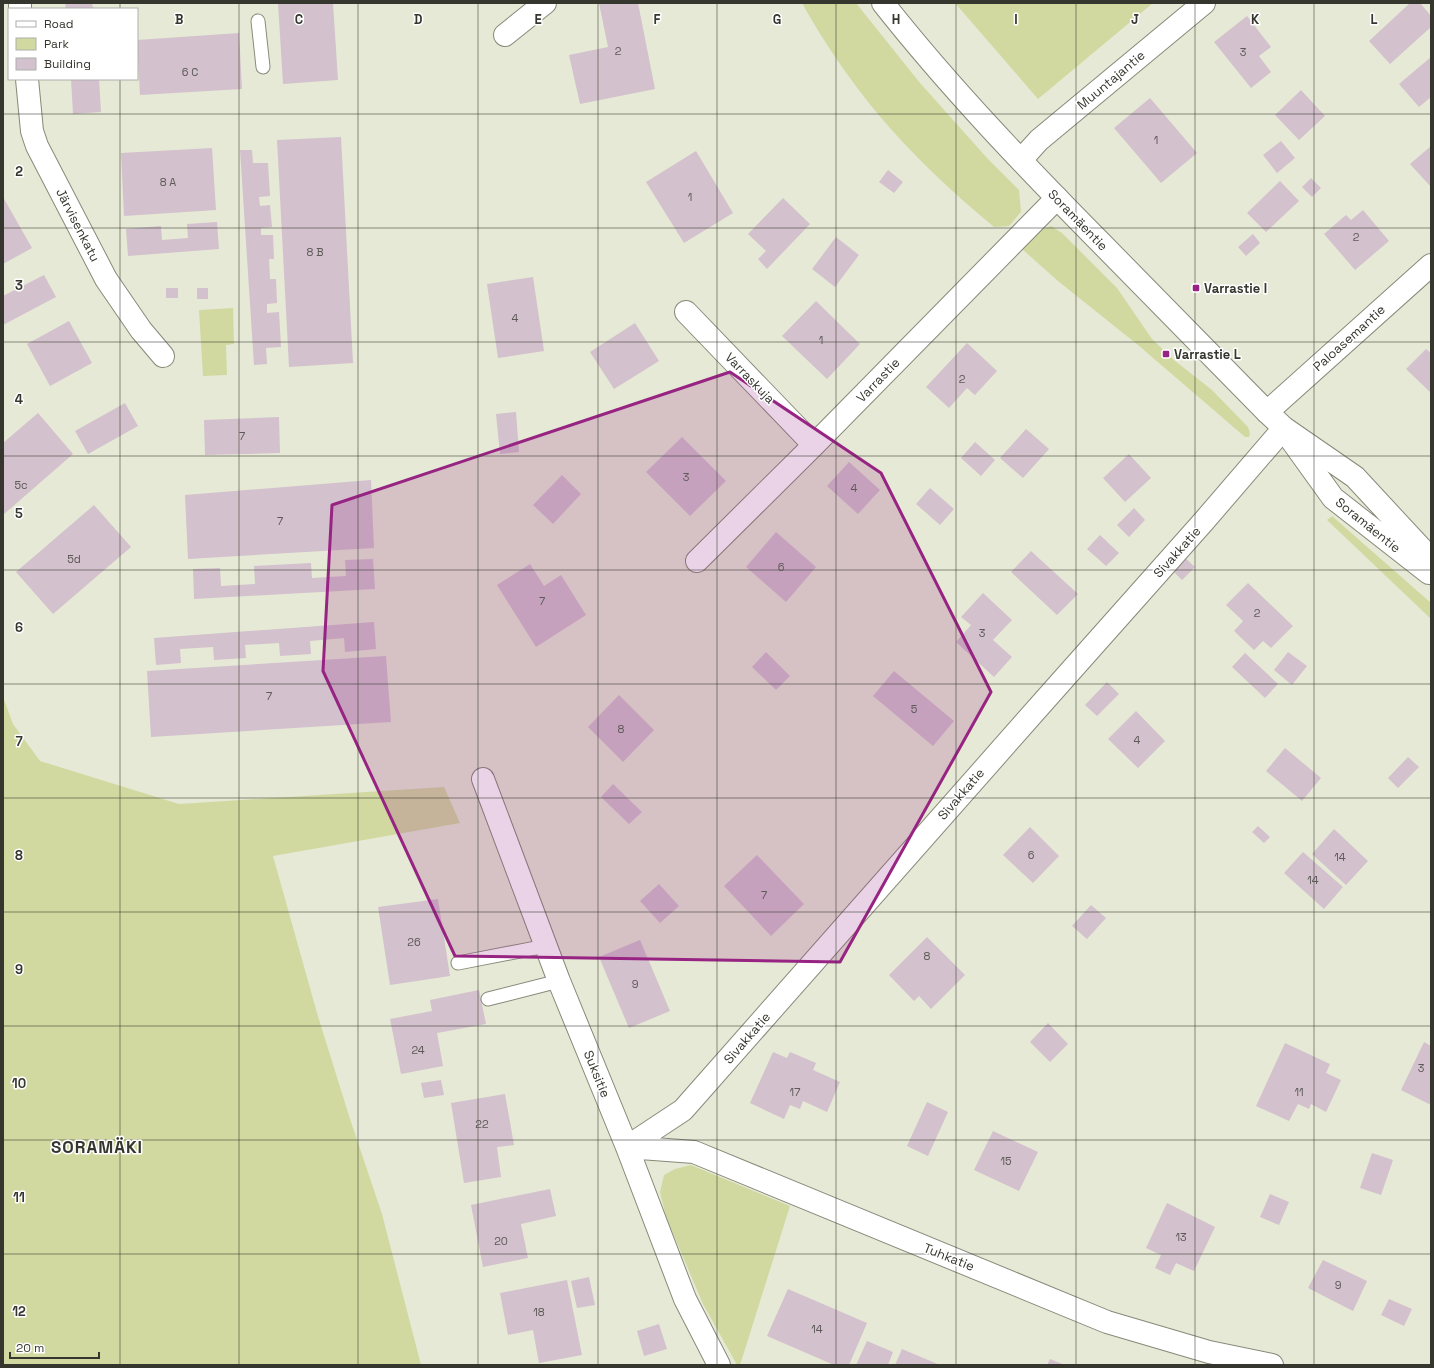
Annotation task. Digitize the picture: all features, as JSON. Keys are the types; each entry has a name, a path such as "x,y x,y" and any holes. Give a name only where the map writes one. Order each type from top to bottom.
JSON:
{"street":[{"path":"504,36 545,3"},
{"name":"Soramäentie","path":"882,3 916,45 981,118 1056,198 1267,412 1284,428 1355,477 1431,560"},
{"name":"Muuntajantie","path":"1020,160 1043,137 1204,3"},
{"name":"Järvisenkatu","path":"27,80 32,130 37,146 106,279 141,330 163,356"},
{"name":"Varrastie","path":"697,561 814,445 1056,198"},
{"name":"Paloasemantie","path":"1267,412 1431,264"},
{"name":"Varraskuja","path":"686,312 814,445"},
{"name":"Soramäentie","path":"1284,428 1333,498 1431,575"},
{"name":"Sivakkatie","path":"627,1146 683,1110 1204,521 1284,428"},
{"name":"Suksitie","path":"483,779 559,981 627,1146 685,1299 719,1365"},
{"name":"Tuhkatie","path":"627,1146 694,1152 1107,1322 1209,1352 1272,1365"}],"lane":[{"path":"258,20 263,67"},
{"path":"458,963 546,946"},
{"path":"488,1000 559,981"}],"highlighted area":[{"path":"730,372 881,473 991,692 840,962 455,956 323,671 332,505"}],"green space":[{"path":"802,3 856,3 920,83 987,158 1019,190 1021,212 1009,226 994,227 948,187 890,129 828,46"},
{"path":"955,3 1153,3 1038,99"},
{"path":"1051,226 1062,233 1117,288 1152,339 1175,361 1212,390 1248,427 1250,433 1249,437 1245,437 1138,345 1058,281 1022,249 1038,231"},
{"path":"233,308 234,344 226,345 227,375 203,376 199,310"},
{"path":"1332,516 1431,603 1431,619 1327,520"},
{"path":"3,697 13,724 40,761 179,804 444,787 460,823 273,856 317,1013 350,1119 382,1214 421,1365 3,1365"},
{"path":"691,1165 790,1206 740,1365 737,1365 703,1304 666,1217 660,1192 664,1175 675,1169"}],"building":[{"path":"65,3 92,3 93,8 66,8"},
{"path":"278,3 333,3 338,80 283,84"},
{"path":"599,3 638,3 655,89 580,104 569,55 608,47"},
{"path":"1410,3 1420,3 1431,16 1431,27 1390,64 1369,41"},
{"path":"1247,16 1271,47 1259,56 1271,72 1251,88 1214,42"},
{"path":"239,33 242,89 140,95 138,40"},
{"path":"1431,57 1431,97 1419,107 1399,84"},
{"path":"71,80 99,80 101,112 73,114"},
{"path":"1301,90 1325,116 1299,140 1275,115"},
{"path":"1150,98 1197,153 1161,183 1114,128"},
{"path":"341,137 353,363 289,367 277,140"},
{"path":"1281,141 1295,158 1277,173 1263,155"},
{"path":"1431,146 1431,187 1410,164"},
{"path":"212,148 216,210 124,216 121,153"},
{"path":"240,150 252,150 253,163 268,163 270,196 259,197 260,206 270,205 272,227 261,228 261,235 273,235 274,259 269,259 270,279 276,279 277,303 267,304 267,313 279,312 281,347 266,348 267,364 254,365"},
{"path":"696,151 733,213 684,243 646,182"},
{"path":"888,170 903,182 894,193 879,182"},
{"path":"1311,178 1321,188 1312,197 1302,187"},
{"path":"1280,181 1299,201 1266,232 1247,213"},
{"path":"3,197 32,248 3,264"},
{"path":"783,198 810,224 767,269 758,259 766,251 748,234"},
{"path":"1363,210 1389,241 1355,270 1324,234 1346,215 1351,220"},
{"path":"217,222 219,249 128,256 126,229 161,226 162,240 188,238 187,224"},
{"path":"1253,234 1260,243 1246,256 1238,247"},
{"path":"836,237 859,255 835,287 812,269"},
{"path":"44,275 56,297 3,325 3,296"},
{"path":"533,277 544,351 498,358 487,284"},
{"path":"166,288 178,288 178,298 166,298"},
{"path":"197,288 208,288 208,299 197,299"},
{"path":"816,301 860,344 827,379 782,336"},
{"path":"69,321 92,363 50,386 27,344"},
{"path":"635,323 659,361 614,389 590,352"},
{"path":"967,343 997,371 975,395 967,388 949,408 926,387"},
{"path":"1426,349 1431,353 1431,393 1406,369"},
{"path":"125,403 138,426 88,454 75,431"},
{"path":"516,412 519,452 500,454 496,414"},
{"path":"38,413 73,454 3,515 3,443"},
{"path":"279,417 280,453 205,455 204,420"},
{"path":"1026,429 1049,449 1023,478 1000,458"},
{"path":"682,437 726,481 690,516 646,472"},
{"path":"975,442 995,460 981,476 961,458"},
{"path":"1129,454 1151,478 1125,502 1103,478"},
{"path":"849,462 880,490 858,514 827,486"},
{"path":"562,475 581,494 553,524 533,505"},
{"path":"371,480 374,548 188,559 185,495"},
{"path":"930,488 954,509 940,525 916,504"},
{"path":"94,505 131,547 53,614 16,572"},
{"path":"1134,508 1145,520 1129,537 1117,525"},
{"path":"776,532 816,567 786,602 746,567"},
{"path":"1100,535 1119,553 1106,566 1087,549"},
{"path":"1031,551 1078,594 1057,615 1011,572"},
{"path":"1184,557 1195,567 1182,580 1172,570"},
{"path":"373,559 375,589 194,599 193,569 220,568 221,586 255,584 254,566 311,563 312,578 346,576 345,560"},
{"path":"530,564 544,586 561,575 586,615 536,647 497,585"},
{"path":"1248,583 1293,626 1271,648 1263,641 1254,650 1234,631 1243,621 1226,605"},
{"path":"983,593 1012,620 993,640 1012,657 994,677 956,642 971,625 961,617"},
{"path":"374,622 376,649 345,652 344,638 310,641 311,654 280,656 279,643 245,645 246,658 214,660 213,647 180,649 181,663 156,665 154,638"},
{"path":"766,652 790,676 776,690 752,667"},
{"path":"1288,652 1307,666 1292,685 1274,670"},
{"path":"1245,653 1278,684 1265,698 1232,667"},
{"path":"386,656 391,722 151,737 147,671"},
{"path":"894,671 954,721 933,746 873,696"},
{"path":"1107,682 1119,694 1097,716 1085,705"},
{"path":"619,695 654,730 623,762 588,727"},
{"path":"1136,711 1165,741 1138,768 1108,739"},
{"path":"1285,748 1321,778 1302,801 1266,771"},
{"path":"1408,757 1419,767 1398,788 1388,778"},
{"path":"613,784 642,812 629,824 601,797"},
{"path":"1258,826 1270,837 1264,843 1252,832"},
{"path":"1030,827 1059,856 1033,883 1003,855"},
{"path":"1334,829 1368,861 1346,885 1312,854"},
{"path":"1303,852 1343,887 1324,909 1284,873"},
{"path":"757,855 804,904 771,936 724,886"},
{"path":"659,884 679,906 660,923 640,901"},
{"path":"438,899 450,976 390,985 378,907"},
{"path":"1091,905 1106,918 1087,939 1072,926"},
{"path":"927,937 965,975 931,1009 919,996 914,1001 889,975"},
{"path":"640,940 670,1011 629,1028 599,957"},
{"path":"479,990 486,1024 437,1033 443,1066 401,1074 390,1019 432,1011 430,1000"},
{"path":"1048,1023 1068,1044 1050,1062 1030,1042"},
{"path":"1424,1042 1431,1046 1431,1105 1401,1090"},
{"path":"1285,1043 1330,1064 1326,1073 1341,1080 1326,1112 1311,1104 1309,1109 1298,1104 1289,1121 1256,1106"},
{"path":"773,1052 787,1058 790,1052 816,1063 813,1070 840,1082 827,1112 803,1101 800,1109 790,1105 784,1119 750,1103"},
{"path":"441,1080 444,1095 424,1098 421,1083"},
{"path":"505,1094 514,1145 497,1147 501,1177 464,1183 451,1103"},
{"path":"927,1102 948,1112 928,1156 907,1146"},
{"path":"993,1131 1038,1152 1019,1191 974,1170"},
{"path":"1372,1153 1393,1160 1381,1195 1360,1188"},
{"path":"550,1189 556,1216 521,1224 528,1258 483,1267 471,1205"},
{"path":"1270,1194 1289,1202 1279,1225 1260,1217"},
{"path":"1167,1203 1215,1227 1194,1271 1176,1263 1170,1275 1155,1268 1161,1255 1146,1248"},
{"path":"1323,1260 1367,1281 1353,1311 1308,1288"},
{"path":"589,1277 595,1305 577,1308 571,1281"},
{"path":"567,1280 582,1355 539,1363 533,1330 508,1335 500,1293"},
{"path":"788,1289 867,1323 849,1365 834,1365 767,1336"},
{"path":"1389,1299 1412,1309 1404,1326 1381,1315"},
{"path":"659,1324 667,1349 644,1356 637,1331"},
{"path":"867,1341 893,1352 888,1365 856,1365"},
{"path":"902,1349 940,1365 895,1365"},
{"path":"1050,1359 1065,1365 1047,1365"}],"place":[{"name":"Varrastie I","path":"1196,288"},
{"name":"Varrastie L","path":"1166,354"}],"district":[{"name":"SORAMÄKI","path":"97,1147"}]}
